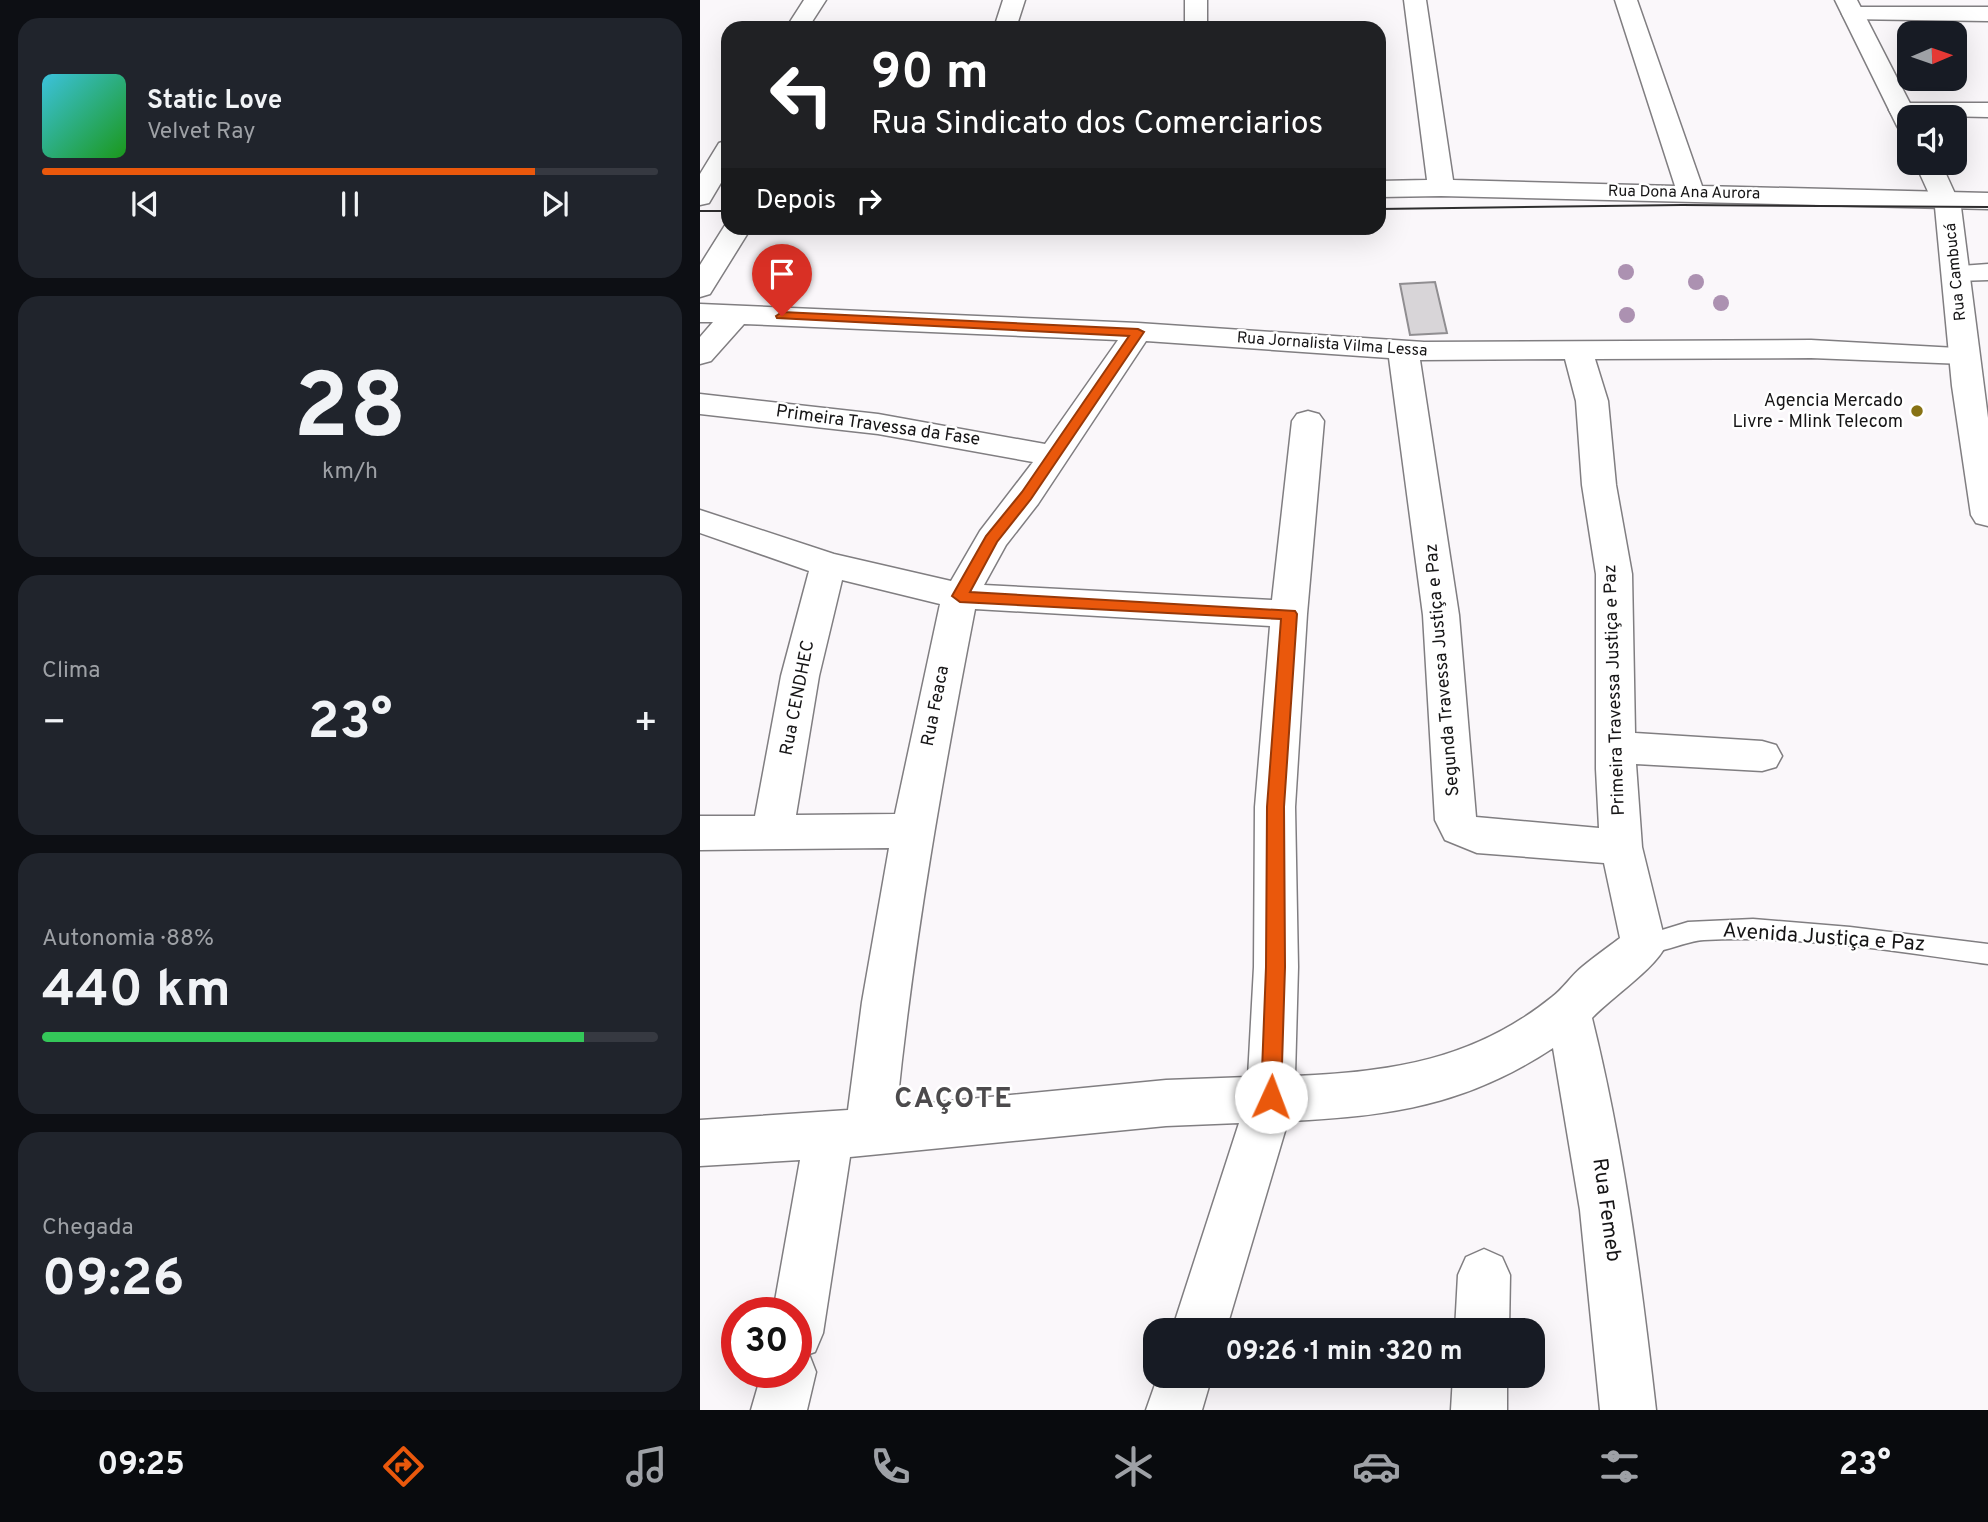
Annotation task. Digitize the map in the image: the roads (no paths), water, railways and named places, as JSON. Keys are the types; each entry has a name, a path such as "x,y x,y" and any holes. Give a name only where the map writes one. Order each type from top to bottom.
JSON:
{"street":[{"path":"801,21 815,0"},
{"path":"1006,21 1014,0"},
{"path":"1196,0 1196,21"},
{"path":"1415,0 1441,188"},
{"path":"1626,0 1691,193"},
{"path":"1898,105 1849,7 1988,14"},
{"path":"1967,112 1988,110"},
{"path":"721,160 700,198 721,198"},
{"name":"Rua Cambucá","path":"1934,175 1947,201 1988,515"},
{"name":"Rua Dona Ana Aurora","path":"1386,189 1988,201"},
{"path":"700,288 733,235"},
{"path":"1957,273 1988,272"},
{"name":"Rua Jornalista Vilma Lessa","path":"700,313 1138,332 1480,353 1811,349 1972,386"},
{"path":"700,355 737,314"},
{"name":"Rua Feaca","path":"806,1297 885,1002 943,666 960,596 992,539 1054,456 1138,332"},
{"name":"Segunda Travessa Justiça e Paz","path":"1403,350 1441,615 1456,820 1460,828 1477,835 1621,847"},
{"name":"Primeira Travessa Justiça e Paz","path":"1578,351 1592,401 1599,485 1614,575 1616,747 1621,847 1644,945"},
{"name":"Primeira Travessa da Fase","path":"700,404 838,418 938,432 1054,456"},
{"path":"1203,1318 1271,1097 1276,967 1275,807 1289,614 1308,421"},
{"path":"700,521 828,565 960,596 1289,614"},
{"name":"Rua CENDHEC","path":"774,832 800,676 828,565"},
{"path":"1616,747 1762,756"},
{"path":"700,833 914,831"},
{"name":"Avenida Justiça e Paz","path":"700,1143 849,1133 1166,1103 1271,1097 1356,1096 1410,1087 1467,1071 1524,1041 1568,1012 1597,982 1644,945"},
{"name":"Rua Femeb","path":"1568,1012 1585,1078 1610,1228 1629,1410"},
{"path":"1482,1318 1483,1275"},
{"path":"779,1410 785,1388"},
{"path":"1174,1410 1181,1388"},
{"path":"1479,1410 1480,1388"}],"lane":[{"name":"Avenida Justiça e Paz","path":"1644,945 1688,931 1753,928 1850,936 1988,954"}],"tram line":[{"path":"1386,209 1682,205 1988,207"},
{"path":"700,211 721,211"}],"place":[{"name":"Agencia Mercado Livre - Mlink Telecom","path":"1917,411"}],"district":[{"name":"CAÇOTE","path":"954,1100"}]}
